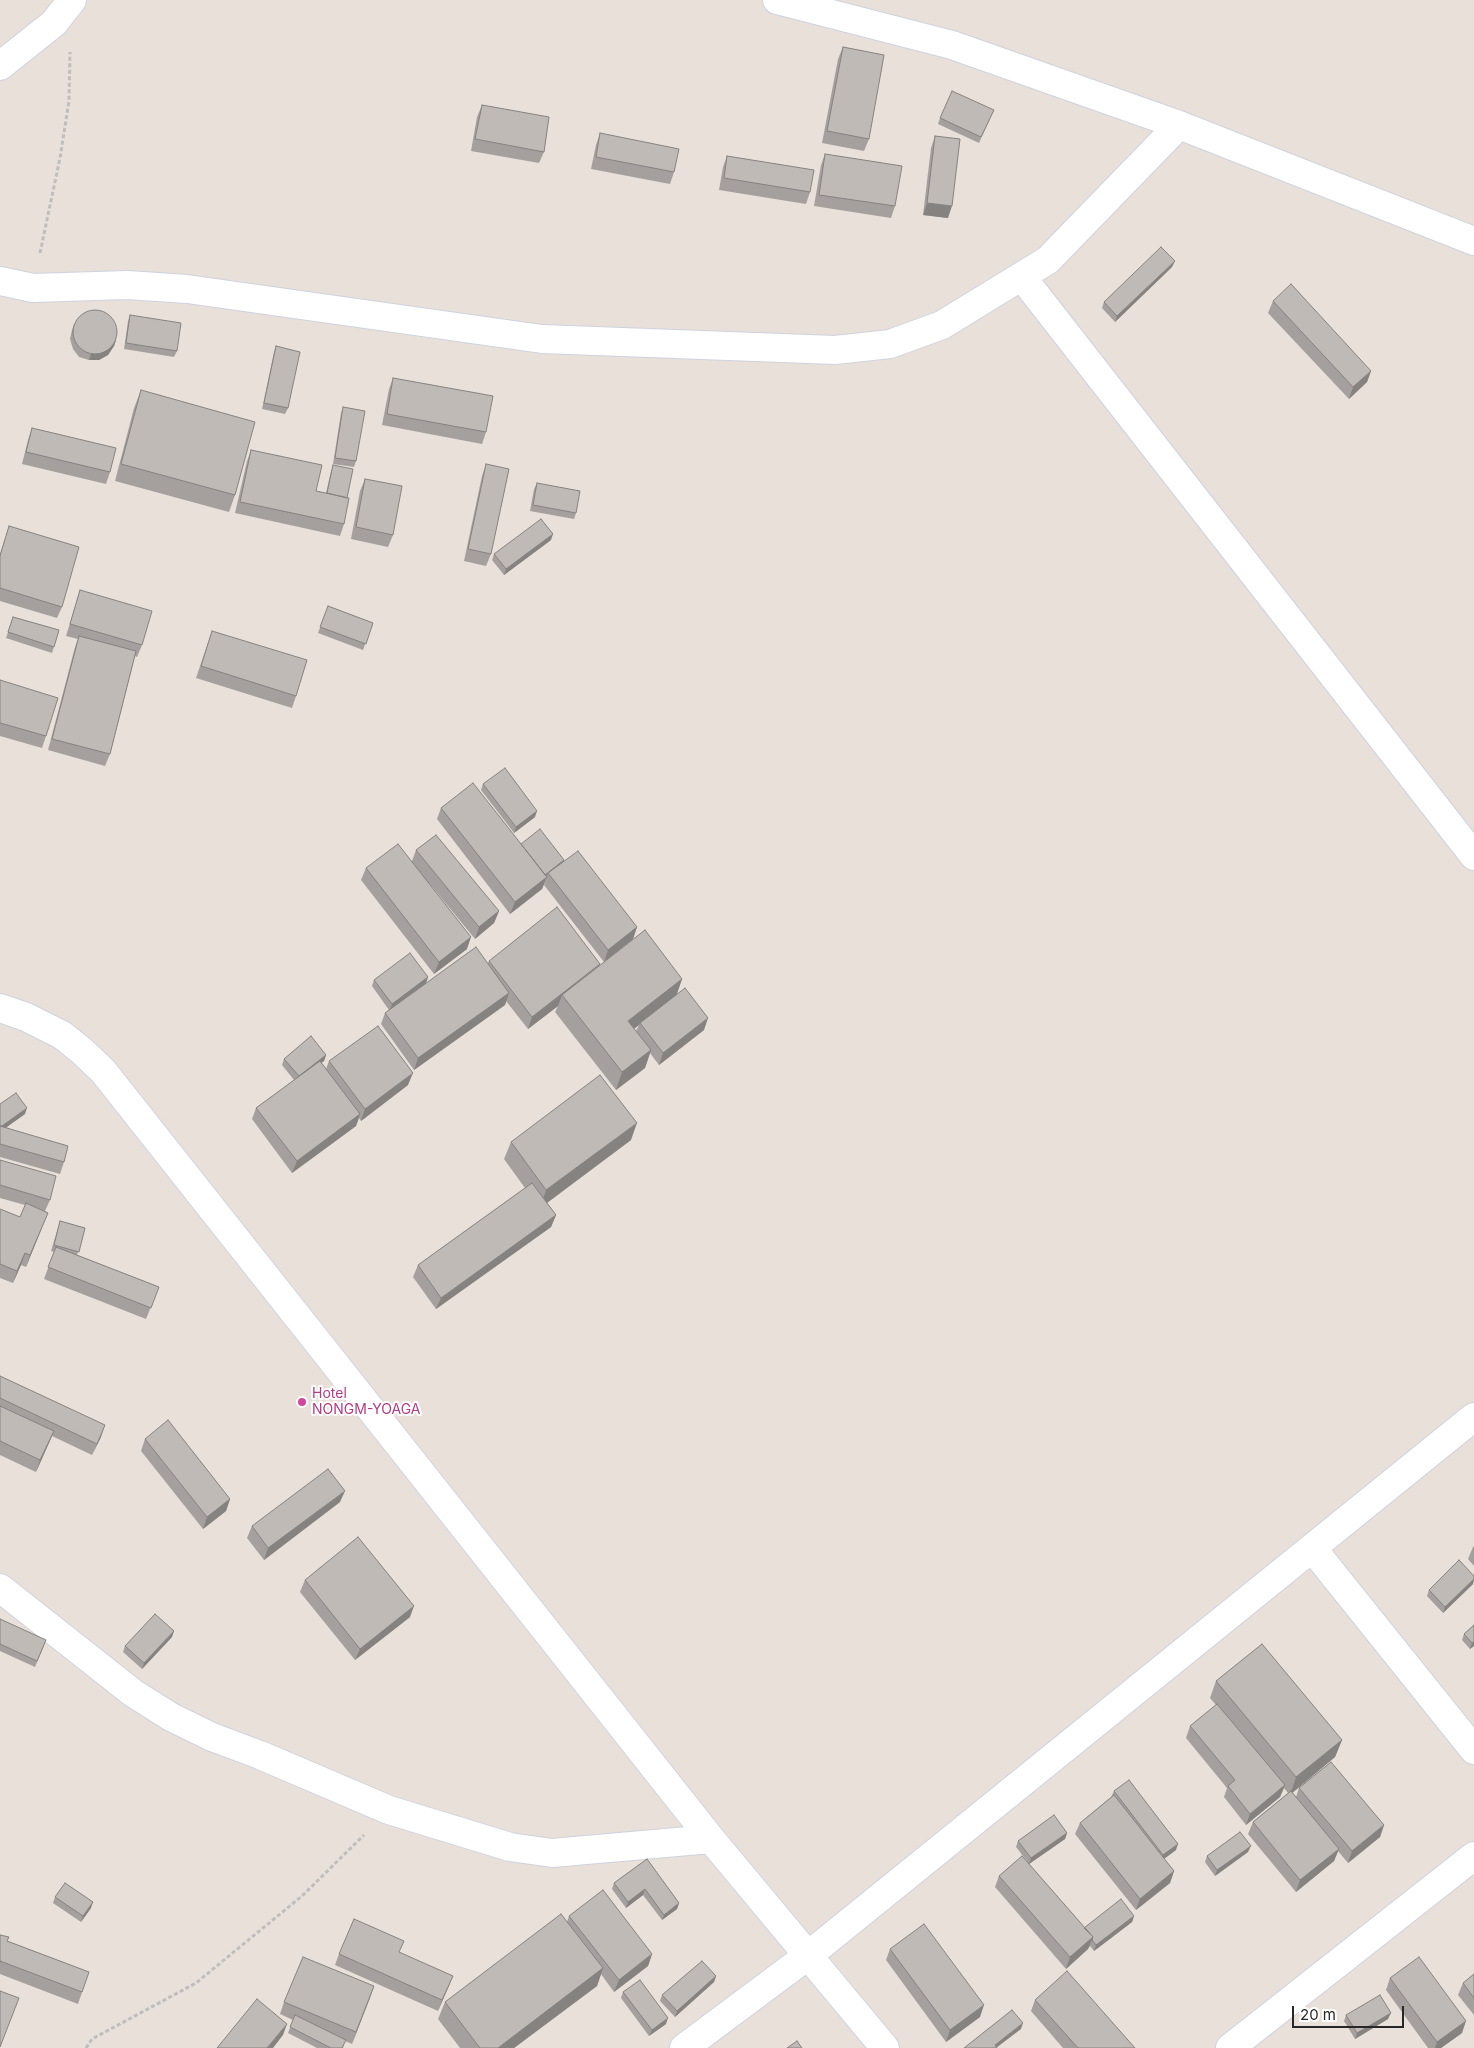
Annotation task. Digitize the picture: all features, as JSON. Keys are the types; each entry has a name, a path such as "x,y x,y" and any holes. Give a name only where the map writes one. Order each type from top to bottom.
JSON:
{"street":[{"path":"0,66 54,23 72,0"},
{"path":"776,0 952,44 1179,125 1474,242"},
{"path":"0,281 33,288 127,285 187,289 542,339 835,350 890,344 942,325 1048,260 1179,125"},
{"path":"1022,277 1474,856"},
{"path":"0,1008 26,1017 62,1035 82,1050 103,1071 712,1839 810,1954 886,2048"},
{"path":"684,2048 810,1954 1474,1417"},
{"path":"1312,1548 1474,1750"},
{"path":"0,1588 133,1694 171,1717 212,1737 260,1755 389,1810 510,1847 552,1853 712,1839"},
{"path":"1230,2048 1474,1856"}],"path":[{"path":"33,288 60,158 69,101 72,0"},
{"path":"86,2048 92,2039 196,1983 302,1896 389,1810"}],"building":[{"path":"843,47 884,55 869,139 827,131"},
{"path":"952,91 994,110 981,137 940,118"},
{"path":"482,105 549,117 544,152 475,139"},
{"path":"600,133 679,149 674,172 596,157"},
{"path":"935,136 960,139 952,206 927,203"},
{"path":"825,154 902,166 895,206 819,195"},
{"path":"727,156 814,170 810,192 724,178"},
{"path":"1161,247 1175,261 1117,316 1104,302"},
{"path":"1291,284 1371,371 1353,387 1273,301"},
{"path":"99,310 111,316 116,323 116,341 111,348 104,353 91,354 83,351 76,344 73,328 76,320 83,313"},
{"path":"130,315 181,323 177,351 126,343"},
{"path":"276,346 300,352 288,408 264,403"},
{"path":"393,378 493,396 486,432 387,414"},
{"path":"141,390 255,422 235,495 121,464"},
{"path":"343,407 365,411 356,461 335,458"},
{"path":"32,428 116,448 110,472 26,452"},
{"path":"251,450 322,465 316,491 349,498 344,524 240,502"},
{"path":"486,464 509,469 491,554 468,549"},
{"path":"333,465 353,469 347,498 327,493"},
{"path":"365,479 402,486 393,535 356,527"},
{"path":"537,483 580,491 576,513 533,505"},
{"path":"541,519 553,534 506,569 494,554"},
{"path":"9,526 79,547 62,607 0,588 0,556"},
{"path":"80,590 152,611 142,645 70,624"},
{"path":"328,606 373,623 366,644 320,627"},
{"path":"13,617 59,630 54,647 8,632"},
{"path":"212,631 307,660 296,696 201,666"},
{"path":"79,636 136,651 110,754 52,739"},
{"path":"0,680 58,698 46,736 0,723"},
{"path":"505,768 537,811 516,827 483,784"},
{"path":"473,783 547,877 515,902 441,808"},
{"path":"540,829 564,860 545,875 521,844"},
{"path":"436,835 499,911 479,927 416,850"},
{"path":"398,844 471,937 439,962 366,868"},
{"path":"578,851 637,927 608,950 548,873"},
{"path":"557,907 600,964 532,1017 489,961"},
{"path":"645,930 682,979 628,1021 651,1050 622,1072 562,995"},
{"path":"476,947 509,993 418,1058 385,1013"},
{"path":"410,953 428,977 392,1004 374,980"},
{"path":"685,988 708,1018 663,1053 640,1023"},
{"path":"378,1026 413,1073 365,1109 329,1061"},
{"path":"311,1036 326,1055 299,1076 284,1059"},
{"path":"320,1061 360,1114 297,1161 256,1108"},
{"path":"600,1075 637,1123 546,1190 511,1142"},
{"path":"16,1093 27,1108 0,1126 0,1104"},
{"path":"0,1126 68,1146 64,1162 0,1144"},
{"path":"0,1160 56,1176 50,1200 0,1185"},
{"path":"532,1183 556,1215 441,1298 418,1265"},
{"path":"26,1203 48,1213 30,1255 25,1253 17,1271 0,1264 0,1209 20,1217"},
{"path":"60,1221 85,1228 79,1252 54,1245"},
{"path":"56,1247 159,1287 151,1308 48,1267"},
{"path":"0,1376 105,1425 97,1444 0,1398"},
{"path":"0,1406 54,1431 40,1460 0,1441"},
{"path":"168,1420 230,1499 207,1517 145,1439"},
{"path":"328,1469 345,1491 268,1548 252,1526"},
{"path":"358,1537 414,1606 360,1649 305,1580"},
{"path":"1459,1560 1474,1576 1474,1579 1445,1607 1429,1590"},
{"path":"155,1614 174,1631 144,1663 125,1646"},
{"path":"0,1619 46,1640 37,1661 0,1644"},
{"path":"1474,1625 1474,1642 1472,1643 1464,1634"},
{"path":"1262,1644 1342,1740 1296,1777 1216,1681"},
{"path":"1217,1704 1285,1785 1250,1814 1228,1786 1235,1780 1190,1726"},
{"path":"1331,1762 1384,1825 1352,1851 1299,1788"},
{"path":"1129,1780 1178,1844 1163,1855 1114,1791"},
{"path":"1291,1791 1339,1849 1300,1880 1253,1822"},
{"path":"1114,1795 1174,1871 1140,1899 1080,1823"},
{"path":"1054,1815 1067,1833 1031,1858 1018,1841"},
{"path":"1240,1832 1251,1846 1217,1870 1207,1856"},
{"path":"1022,1856 1093,1937 1070,1957 999,1876"},
{"path":"647,1859 679,1903 664,1915 645,1889 628,1902 614,1883"},
{"path":"65,1883 93,1902 83,1916 55,1897"},
{"path":"603,1890 652,1954 619,1980 569,1916"},
{"path":"1121,1899 1134,1916 1096,1945 1092,1940 1093,1937 1084,1928"},
{"path":"561,1914 603,1968 498,2048 480,2048 445,2002"},
{"path":"354,1919 404,1941 399,1952 453,1976 442,2000 339,1954"},
{"path":"924,1924 984,2005 950,2030 890,1949"},
{"path":"0,1935 9,1937 7,1941 89,1972 82,1992 0,1961"},
{"path":"303,1957 374,1986 356,2032 284,2002"},
{"path":"1419,1957 1466,2021 1437,2042 1390,1978"},
{"path":"702,1961 716,1976 677,2011 662,1995"},
{"path":"1067,1971 1135,2048 1078,2048 1035,2000"},
{"path":"1474,1974 1474,1998 1463,1983"},
{"path":"640,1980 668,2018 652,2030 623,1992"},
{"path":"0,1991 19,1998 0,2047"},
{"path":"1380,1995 1391,2013 1357,2033 1346,2015"},
{"path":"257,1999 287,2024 267,2048 217,2048"},
{"path":"1012,2010 1023,2023 995,2045 997,2048 964,2048"},
{"path":"295,2015 346,2040 342,2048 331,2048 290,2027"},
{"path":"797,2041 802,2048 787,2048"}],"place":[{"name":"Hotel NONGM-YOAGA","path":"302,1402"}]}
